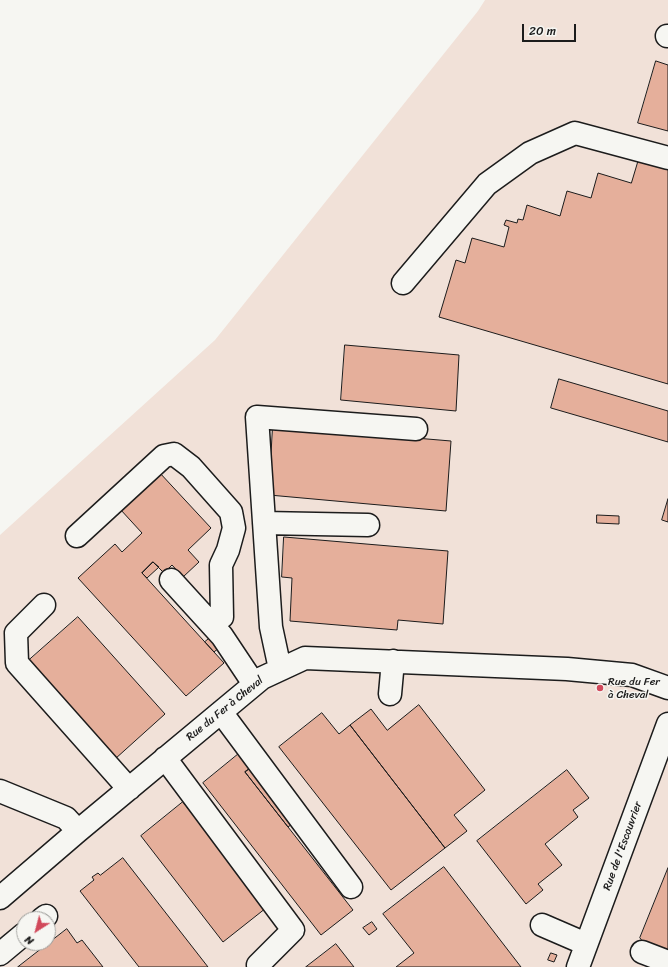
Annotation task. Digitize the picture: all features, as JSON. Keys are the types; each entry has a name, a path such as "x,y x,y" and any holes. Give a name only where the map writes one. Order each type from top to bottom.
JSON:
{"street":[{"path":"403,283 487,184 530,153 575,133 668,158"},
{"path":"280,669 271,627 257,417 416,429"},
{"path":"77,536 164,456 174,454 191,467 231,512 234,528 228,550 221,565 222,617 211,624"},
{"path":"264,523 368,525"},
{"path":"171,580 222,636 254,684"},
{"path":"44,605 16,633 17,663 129,789"},
{"name":"Rue du Fer à Cheval","path":"0,898 254,684 262,678 305,658 567,669 632,675 668,688"},
{"path":"390,694 393,662"},
{"path":"221,712 350,887"},
{"name":"Rue de l'Escouvrier","path":"578,967 586,944 660,766 667,728"},
{"path":"165,758 294,930 258,965"},
{"path":"0,791 66,818 78,831"},
{"path":"542,925 586,944"},
{"path":"0,954 16,941"},
{"path":"642,952 668,962"}],"shaded area":[{"path":"485,0 668,0 668,967 0,967 0,535 215,340 478,11"}],"building":[{"path":"656,61 668,65 668,131 638,123"},
{"path":"639,159 668,168 668,384 439,317 456,260 465,263 472,238 504,247 509,227 504,225 506,220 517,223 518,219 523,220 527,205 560,216 567,191 591,198 598,173 631,183"},
{"path":"345,345 459,355 456,411 341,400"},
{"path":"559,379 668,411 668,442 551,408"},
{"path":"273,426 451,441 446,511 269,495"},
{"path":"159,472 211,528 188,550 199,562 183,577 172,565 164,573 153,562 142,573 224,663 186,696 78,578 115,544 122,552 142,533 120,509"},
{"path":"668,499 668,522 662,520"},
{"path":"597,515 619,516 619,524 597,523"},
{"path":"284,537 448,551 443,624 398,620 397,630 290,621 292,578 282,577"},
{"path":"153,562 159,567 147,578 142,573"},
{"path":"78,617 165,714 115,759 27,662"},
{"path":"211,637 220,647 214,652 205,642"},
{"path":"419,705 485,790 454,815 467,831 445,848 350,725 371,709 387,730"},
{"path":"322,713 339,734 350,725 445,848 391,890 279,747"},
{"path":"241,752 252,767 245,772 353,910 321,935 203,783"},
{"path":"252,767 296,821 288,827 245,772"},
{"path":"567,770 589,798 573,810 578,817 545,844 562,865 538,884 543,890 526,904 477,841"},
{"path":"183,802 266,908 223,942 141,836"},
{"path":"123,858 208,967 139,967 80,891 94,880 92,877 98,873 100,875"},
{"path":"444,867 521,967 396,967 414,953 383,914"},
{"path":"668,868 668,952 643,942 640,938"},
{"path":"372,922 377,929 369,935 363,928"},
{"path":"67,929 77,943 82,940 103,967 18,967 39,951 56,951 56,938"},
{"path":"336,944 354,967 306,967"},
{"path":"551,953 557,955 554,962 548,960"}],"place":[{"name":"Rue du Fer à Cheval","path":"600,688"}]}
